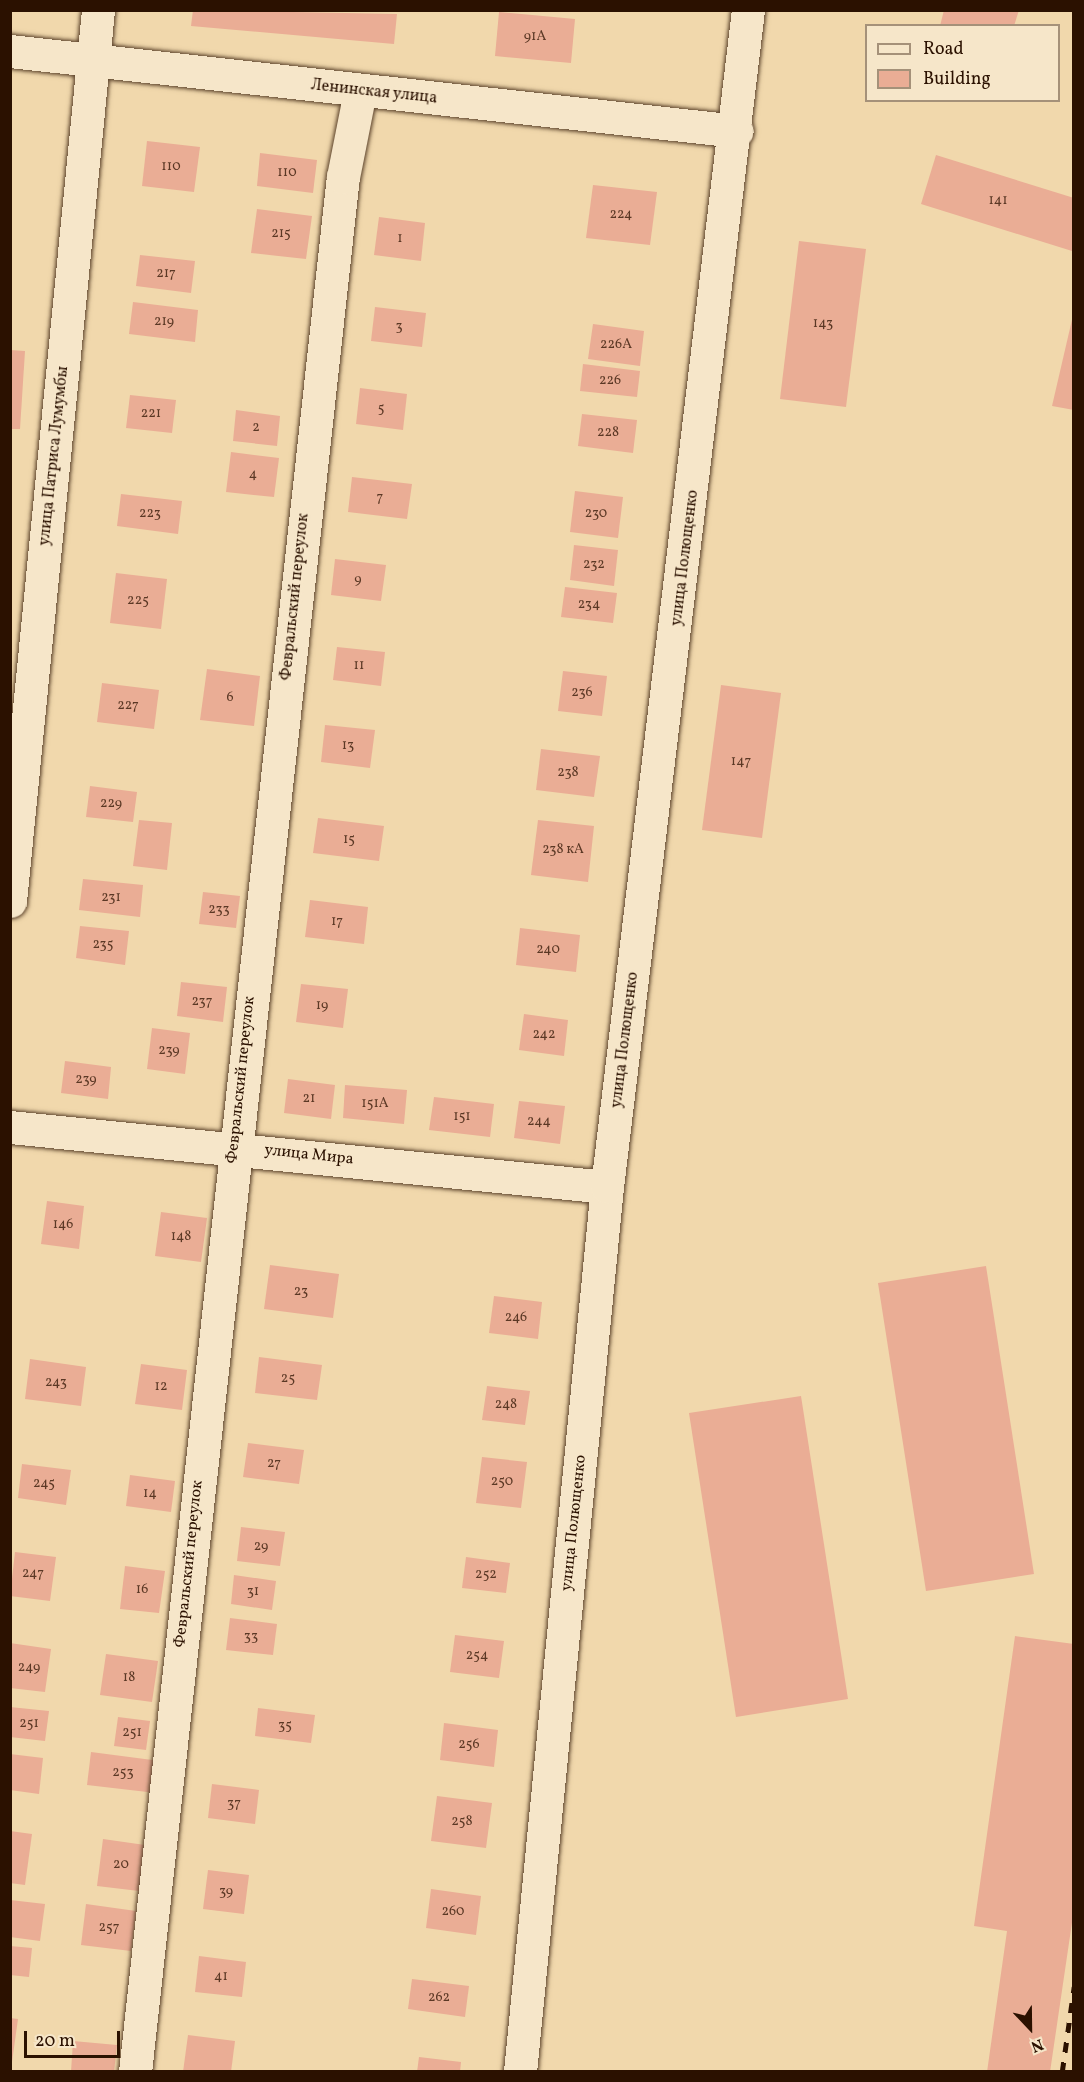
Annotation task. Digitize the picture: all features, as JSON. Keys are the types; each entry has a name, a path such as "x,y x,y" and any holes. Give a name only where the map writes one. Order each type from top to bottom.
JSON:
{"street":[{"name":"улица Патриса Лумумбы","path":"10,901 98,10"},
{"name":"улица Полющенко","path":"520,2072 607,1187 737,131 748,10"},
{"name":"Ленинская улица","path":"10,51 737,131"},
{"name":"Февральский переулок","path":"135,2072 233,1147 343,177 360,91"},
{"name":"улица Мира","path":"10,1127 233,1147 607,1187"}],"building":[{"path":"193,10 397,14 394,44 191,26"},
{"path":"944,10 1019,10 1015,24 940,24"},
{"path":"499,12 575,19 571,63 495,56"},
{"path":"147,141 200,147 194,192 142,186"},
{"path":"260,153 317,160 313,193 257,186"},
{"path":"936,155 1074,198 1072,251 921,204"},
{"path":"593,185 657,192 650,245 586,238"},
{"path":"257,209 312,216 306,259 251,253"},
{"path":"379,217 425,223 421,261 374,255"},
{"path":"799,241 866,249 846,407 780,399"},
{"path":"140,255 195,261 191,293 136,286"},
{"path":"133,302 198,310 195,342 129,334"},
{"path":"375,307 426,313 422,347 371,341"},
{"path":"1074,311 1074,410 1052,406"},
{"path":"593,324 644,331 640,366 588,359"},
{"path":"10,350 25,351 20,429 10,429"},
{"path":"583,364 640,371 637,397 580,391"},
{"path":"360,388 407,394 403,430 356,424"},
{"path":"130,395 176,400 172,433 126,428"},
{"path":"236,410 280,416 277,446 233,441"},
{"path":"582,414 637,420 633,453 578,446"},
{"path":"231,452 279,458 274,497 226,492"},
{"path":"352,477 412,484 407,519 348,512"},
{"path":"575,491 623,497 618,538 570,532"},
{"path":"121,494 182,501 178,534 117,526"},
{"path":"574,545 618,550 614,586 570,580"},
{"path":"335,559 386,565 381,601 331,595"},
{"path":"116,573 167,579 161,629 110,623"},
{"path":"565,587 617,593 613,623 561,617"},
{"path":"337,647 385,652 381,686 333,680"},
{"path":"207,669 260,676 254,726 200,720"},
{"path":"563,671 607,676 602,716 558,711"},
{"path":"102,683 159,690 154,729 97,722"},
{"path":"721,685 781,693 762,838 702,830"},
{"path":"325,725 375,730 370,768 321,762"},
{"path":"541,749 600,756 594,797 536,790"},
{"path":"90,786 137,792 133,822 86,817"},
{"path":"318,818 384,826 379,861 313,853"},
{"path":"139,820 172,823 167,870 133,866"},
{"path":"538,820 594,826 588,882 531,875"},
{"path":"83,879 143,885 140,917 79,910"},
{"path":"203,892 240,896 236,928 199,924"},
{"path":"310,900 368,907 364,944 305,937"},
{"path":"80,926 129,931 125,965 76,958"},
{"path":"520,928 580,935 576,972 516,965"},
{"path":"181,982 227,987 223,1022 177,1016"},
{"path":"301,984 348,989 343,1028 296,1022"},
{"path":"524,1014 568,1020 564,1056 519,1050"},
{"path":"152,1028 190,1033 185,1074 147,1069"},
{"path":"65,1061 111,1067 108,1099 61,1093"},
{"path":"288,1079 335,1085 331,1119 284,1113"},
{"path":"345,1085 407,1090 404,1124 343,1118"},
{"path":"434,1097 494,1104 490,1137 429,1130"},
{"path":"519,1101 565,1106 560,1144 514,1138"},
{"path":"47,1201 84,1206 79,1249 41,1244"},
{"path":"161,1212 207,1218 201,1262 155,1256"},
{"path":"270,1265 339,1274 333,1318 264,1309"},
{"path":"986,1266 1034,1574 926,1591 878,1283"},
{"path":"494,1296 542,1302 538,1339 489,1333"},
{"path":"259,1357 322,1365 317,1400 255,1393"},
{"path":"30,1359 86,1367 81,1406 25,1399"},
{"path":"141,1364 187,1370 182,1410 135,1404"},
{"path":"487,1386 530,1391 525,1425 482,1420"},
{"path":"801,1396 848,1699 736,1717 689,1413"},
{"path":"248,1443 304,1450 299,1484 243,1477"},
{"path":"482,1457 527,1462 521,1508 476,1503"},
{"path":"22,1464 71,1470 66,1505 18,1498"},
{"path":"130,1475 175,1481 171,1512 126,1506"},
{"path":"241,1527 285,1532 280,1566 237,1561"},
{"path":"15,1552 56,1557 50,1601 10,1596"},
{"path":"466,1557 510,1563 506,1593 462,1588"},
{"path":"125,1566 165,1571 159,1613 120,1609"},
{"path":"234,1575 276,1581 272,1610 231,1604"},
{"path":"230,1618 277,1624 273,1655 226,1650"},
{"path":"455,1635 504,1641 499,1678 450,1672"},
{"path":"1015,1636 1074,1644 1074,1909 1050,2072 987,2072 1007,1931 974,1926"},
{"path":"10,1643 51,1649 45,1692 10,1688"},
{"path":"106,1654 158,1661 152,1702 100,1695"},
{"path":"10,1707 49,1711 45,1741 10,1737"},
{"path":"258,1708 315,1715 311,1743 255,1736"},
{"path":"118,1717 150,1721 146,1750 114,1746"},
{"path":"444,1723 498,1730 494,1767 440,1760"},
{"path":"91,1752 160,1761 156,1793 87,1785"},
{"path":"10,1754 43,1758 39,1794 10,1790"},
{"path":"212,1784 259,1790 255,1824 208,1818"},
{"path":"437,1796 492,1803 486,1848 431,1841"},
{"path":"10,1831 32,1834 25,1885 10,1883"},
{"path":"103,1839 145,1845 139,1891 97,1886"},
{"path":"208,1870 249,1875 244,1914 203,1909"},
{"path":"431,1889 481,1896 476,1935 426,1928"},
{"path":"10,1900 45,1904 40,1941 10,1937"},
{"path":"86,1904 136,1911 131,1951 81,1945"},
{"path":"10,1946 32,1948 29,1977 10,1975"},
{"path":"199,1956 246,1962 242,1997 195,1992"},
{"path":"412,1979 469,1986 465,2017 408,2009"},
{"path":"10,2018 18,2019 12,2062 10,2062"},
{"path":"188,2035 235,2041 231,2072 183,2072"},
{"path":"73,2041 117,2045 114,2072 71,2072"},
{"path":"419,2057 461,2062 460,2072 417,2072"}],"railway":[{"path":"1062,2072 1074,1987"}]}
